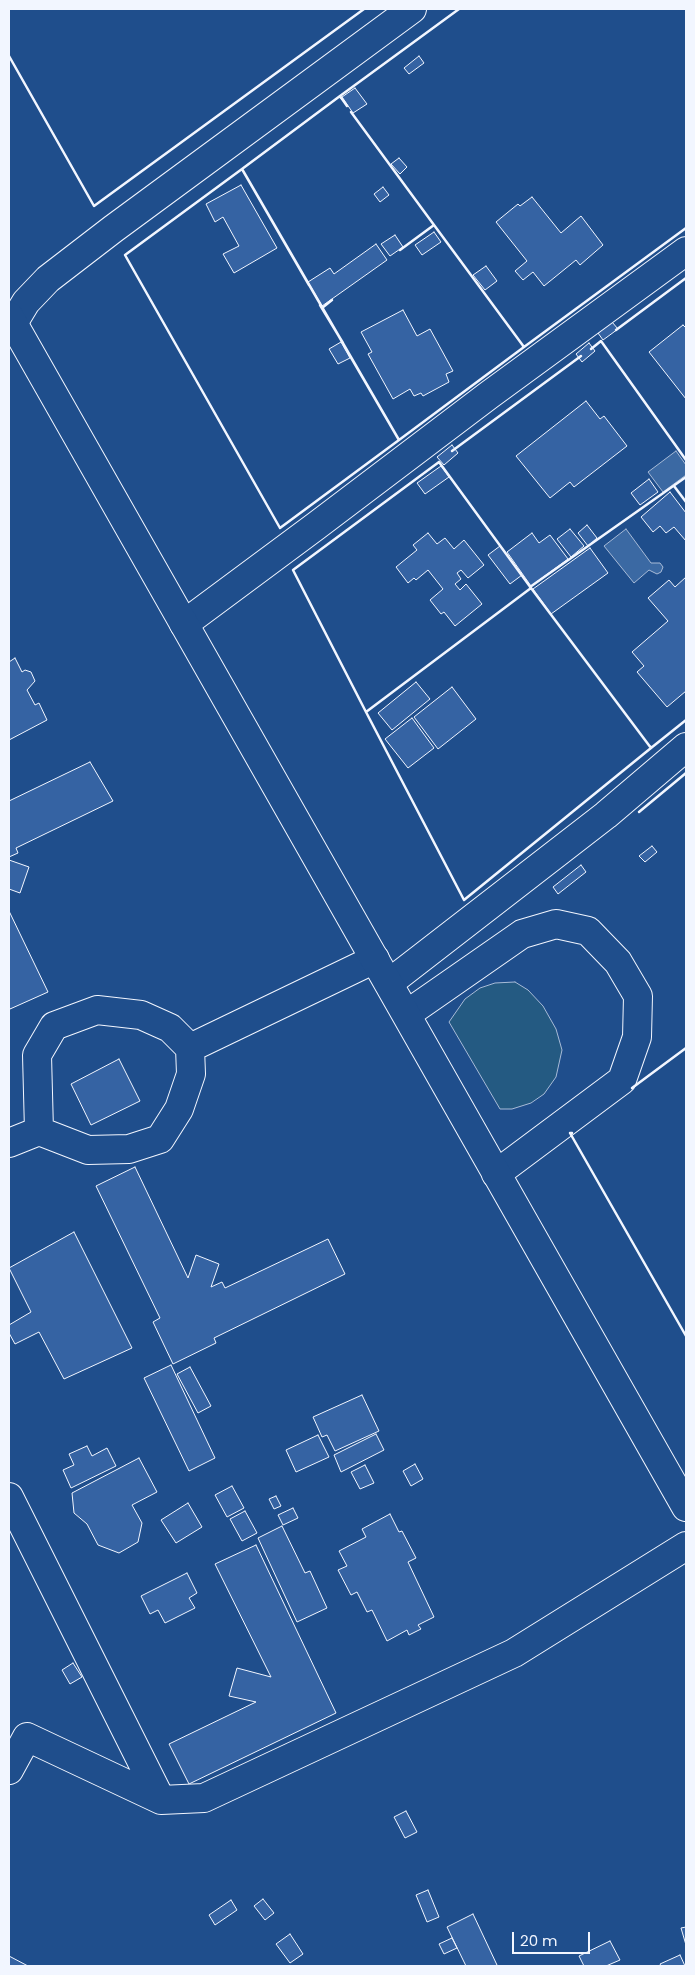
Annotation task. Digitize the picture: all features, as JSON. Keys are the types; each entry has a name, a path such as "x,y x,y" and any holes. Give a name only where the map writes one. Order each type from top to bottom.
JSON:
{"street":[{"path":"412,9 48,280 26,302 10,323 407,1014 686,1507"},
{"path":"184,624 489,395 686,251"},
{"path":"389,983 606,815 686,747"},
{"path":"407,1014 522,934 556,924 588,931 618,962 638,996 637,1037 622,1080 496,1174"},
{"path":"190,1048 375,959"},
{"path":"9,1143 39,1131 88,1150 129,1149 160,1138 179,1109 191,1074 190,1048 170,1028 141,1015 97,1010 54,1026 37,1055 39,1131"},
{"path":"9,1496 160,1800"},
{"path":"9,1770 18,1732 160,1800 204,1798 514,1653 686,1546"}],"shaded area":[{"path":"676,451 686,465 686,475 663,492 648,472"},
{"path":"626,529 651,563 660,563 663,567 661,572 657,574 649,570 634,583 604,546"},
{"path":"515,982 528,990 543,1006 556,1029 562,1050 556,1077 544,1094 531,1103 512,1109 500,1109 449,1022 465,999 480,988 495,983"}],"building":[{"path":"419,56 424,63 409,74 404,68"},
{"path":"355,88 367,104 353,113 342,97"},
{"path":"399,158 407,167 400,174 391,164"},
{"path":"241,185 277,248 234,273 223,254 239,246 223,217 215,222 206,204"},
{"path":"383,187 389,195 380,202 374,194"},
{"path":"532,197 561,233 581,216 603,245 580,265 576,260 544,286 533,272 523,280 515,271 527,261 496,222 518,204 520,206"},
{"path":"434,232 441,242 422,255 415,245"},
{"path":"395,235 403,247 390,256 381,244"},
{"path":"376,244 387,260 322,306 308,282 330,268 334,274"},
{"path":"486,266 497,281 485,290 473,275"},
{"path":"403,310 417,336 430,329 453,371 446,374 449,382 423,396 421,393 414,396 410,389 393,399 368,354 372,352 361,332"},
{"path":"612,322 618,329 603,340 598,333"},
{"path":"683,325 686,328 686,399 649,352"},
{"path":"341,342 350,358 338,364 329,349"},
{"path":"589,343 595,351 582,362 576,354"},
{"path":"586,401 600,419 604,416 627,446 574,487 570,482 550,498 516,456"},
{"path":"452,445 458,453 444,465 437,457"},
{"path":"441,466 449,477 425,494 417,483"},
{"path":"649,479 658,492 640,505 631,493"},
{"path":"670,492 686,513 686,541 674,527 666,533 660,526 653,532 641,517"},
{"path":"587,525 597,538 588,546 578,533"},
{"path":"570,529 584,546 571,557 557,539"},
{"path":"428,533 437,544 445,538 454,549 464,540 484,565 468,578 461,570 457,573 461,579 455,584 460,590 466,584 482,604 455,626 444,612 441,614 430,600 443,589 428,570 416,580 414,578 408,583 396,567 417,550 413,545"},
{"path":"532,533 539,543 550,535 568,559 531,586 507,552"},
{"path":"500,546 522,575 510,584 488,555"},
{"path":"590,548 608,573 551,614 533,589"},
{"path":"686,577 686,691 667,707 637,672 644,666 632,652 668,621 648,598 669,580 675,587"},
{"path":"15,658 22,672 25,670 31,672 35,681 27,690 35,705 39,703 47,720 9,740 9,662"},
{"path":"416,682 430,699 392,730 378,713"},
{"path":"452,687 476,719 438,749 414,717"},
{"path":"412,718 434,748 408,768 385,739"},
{"path":"90,762 113,801 16,848 18,853 9,857 9,801"},
{"path":"652,846 657,852 645,862 639,856"},
{"path":"9,860 29,867 20,893 9,889"},
{"path":"581,865 586,872 558,894 553,887"},
{"path":"9,911 48,992 10,1009 9,1007"},
{"path":"119,1059 140,1101 91,1125 71,1084"},
{"path":"135,1167 188,1278 196,1255 219,1264 211,1287 222,1282 225,1288 328,1239 345,1274 214,1338 216,1343 173,1364 153,1322 160,1318 96,1186"},
{"path":"74,1232 132,1348 64,1379 39,1332 15,1344 9,1333 9,1325 31,1312 9,1268"},
{"path":"171,1365 215,1458 189,1471 144,1378"},
{"path":"190,1367 211,1406 198,1413 177,1374"},
{"path":"362,1395 379,1431 335,1451 327,1435 322,1437 313,1417"},
{"path":"376,1434 384,1450 341,1472 334,1455"},
{"path":"318,1435 329,1457 296,1472 286,1450"},
{"path":"87,1446 92,1456 107,1448 116,1466 71,1488 63,1470 74,1465 69,1454"},
{"path":"139,1458 157,1492 132,1505 142,1523 138,1542 119,1553 98,1545 87,1524 74,1513 72,1493"},
{"path":"415,1464 423,1479 411,1486 403,1471"},
{"path":"365,1465 374,1483 360,1489 351,1472"},
{"path":"232,1486 244,1508 227,1517 215,1495"},
{"path":"276,1496 281,1506 274,1509 269,1499"},
{"path":"188,1503 202,1527 176,1543 161,1520"},
{"path":"293,1508 298,1518 283,1525 278,1515"},
{"path":"245,1511 257,1533 242,1541 230,1519"},
{"path":"390,1514 399,1532 402,1531 416,1558 408,1562 434,1617 418,1625 421,1629 409,1635 407,1630 387,1641 372,1610 367,1612 357,1592 351,1595 338,1570 347,1566 339,1551 366,1537 362,1529"},
{"path":"282,1526 305,1573 310,1571 327,1608 297,1622 258,1538"},
{"path":"256,1545 336,1713 189,1784 169,1744 256,1702 229,1696 237,1668 271,1677 215,1564"},
{"path":"187,1573 197,1593 189,1598 195,1608 165,1623 158,1610 150,1614 141,1596"},
{"path":"73,1663 82,1677 70,1684 62,1670"},
{"path":"406,1811 417,1832 405,1838 394,1817"},
{"path":"428,1890 439,1917 427,1922 416,1895"},
{"path":"263,1899 274,1913 265,1920 254,1906"},
{"path":"231,1900 237,1910 215,1925 209,1915"},
{"path":"473,1914 497,1965 495,1966 466,1966 447,1927"},
{"path":"686,1927 686,1945 681,1928"},
{"path":"290,1934 303,1954 290,1963 276,1944"},
{"path":"452,1938 457,1948 444,1954 439,1944"},
{"path":"610,1941 620,1960 606,1966 584,1966 579,1956"},
{"path":"680,1955 685,1966 661,1966 660,1964"},
{"path":"9,1956 28,1966 9,1966"}],"wall":[{"path":"9,56 94,206 364,9"},
{"path":"341,98 340,96 459,9"},
{"path":"309,285 242,169 340,96 347,106"},
{"path":"351,112 434,225 400,250"},
{"path":"242,169 399,440 280,528 125,255 242,169"},
{"path":"349,354 399,440 524,347 434,225 400,250"},
{"path":"523,346 686,228"},
{"path":"616,330 686,278"},
{"path":"322,308 332,300"},
{"path":"322,308 332,300"},
{"path":"320,305 343,343"},
{"path":"591,349 601,341 686,460"},
{"path":"452,451 581,356"},
{"path":"439,462 531,588 366,712 293,570 439,462"},
{"path":"530,587 686,477"},
{"path":"674,486 686,502"},
{"path":"531,588 651,748 464,900 366,712 531,588"},
{"path":"651,747 686,720"},
{"path":"639,812 686,773"},
{"path":"632,1088 686,1048"},
{"path":"572,1133 570,1133 686,1336"}]}
